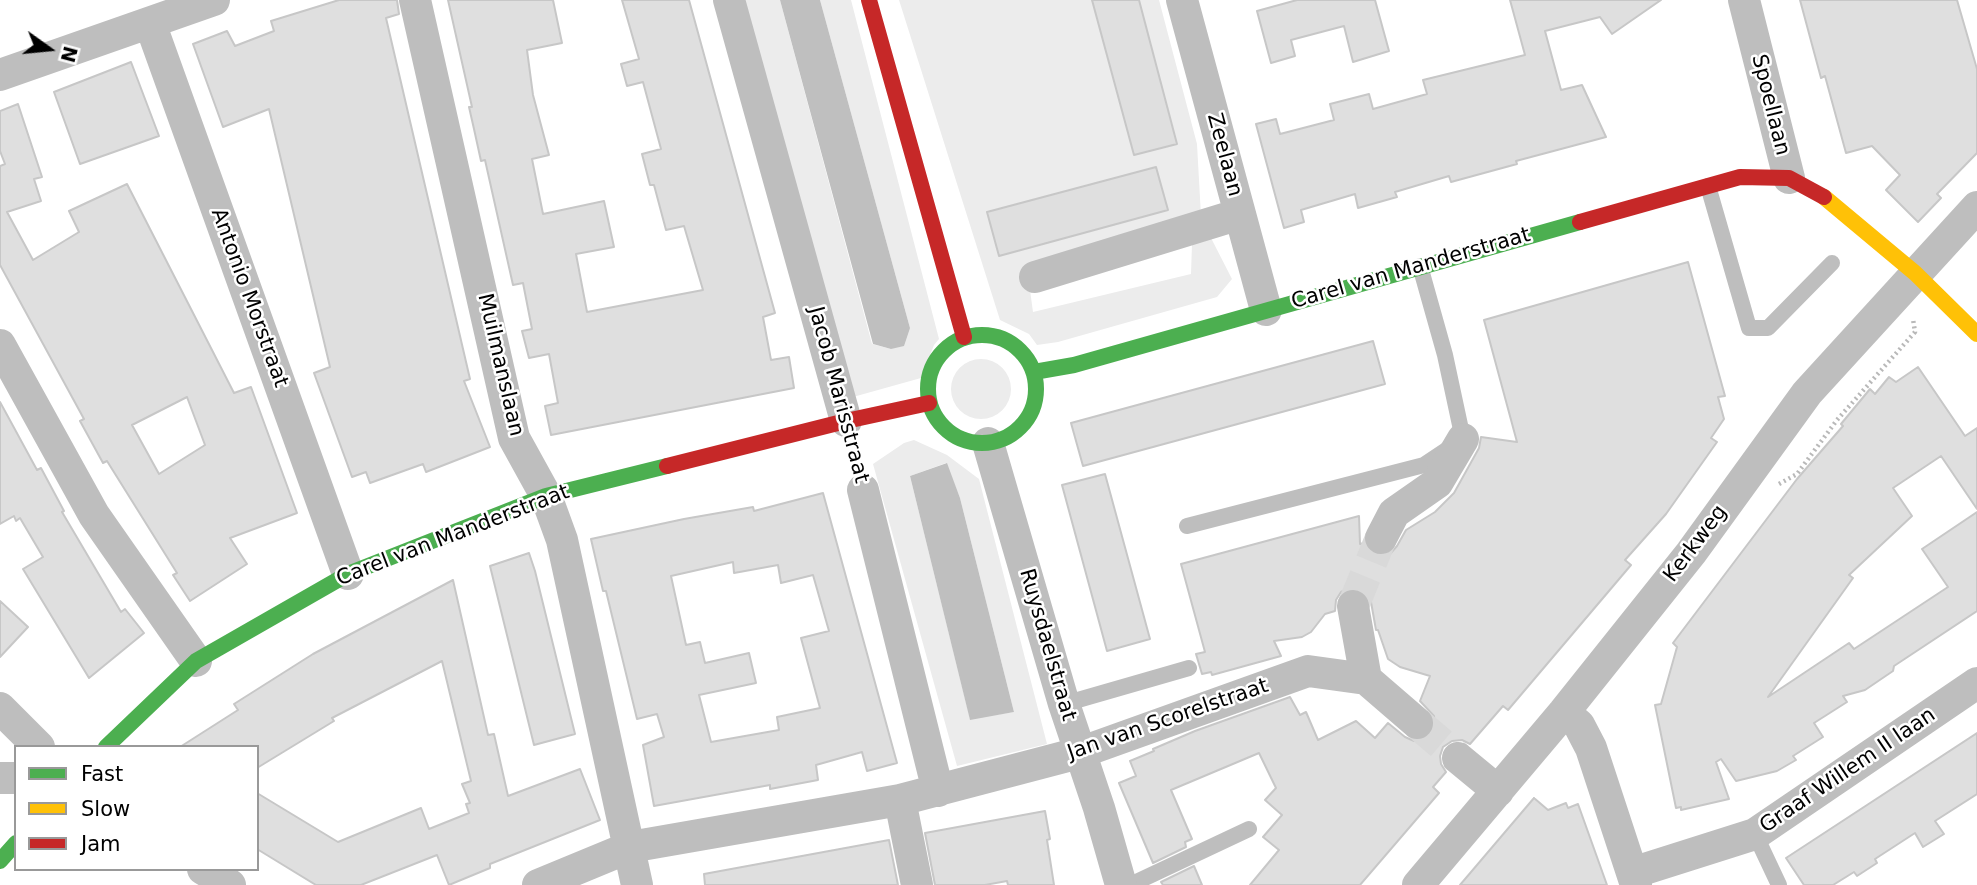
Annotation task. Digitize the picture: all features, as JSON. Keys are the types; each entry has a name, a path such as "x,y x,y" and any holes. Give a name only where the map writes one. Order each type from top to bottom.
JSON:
{"street":[{"path":"0,75 214,0"},
{"name":"Muilmanslaan","path":"415,0 514,438 545,496 562,540 630,847"},
{"name":"Jacob Marisstraat","path":"729,0 846,421"},
{"path":"869,0 964,337"},
{"name":"Zeelaan","path":"1182,0 1266,310"},
{"name":"Spoellaan","path":"1744,0 1789,178 1829,200 1915,273 1977,334"},
{"name":"Antonio Morstraat","path":"150,23 348,574"},
{"name":"Carel van Manderstraat","path":"1034,372 1074,365 1740,177 1789,178"},
{"name":"Kerkweg","path":"1418,885 1564,712 1691,553 1807,393 1977,207"},
{"path":"1035,276 1240,214"},
{"path":"986,334 1006,340 1024,353 1034,372 1036,396 1028,419 1010,436 988,443 973,443 958,438 935,418 929,403 927,387 930,371 938,356 964,337 986,334"},
{"path":"0,345 94,515 196,660"},
{"name":"Carel van Manderstraat","path":"108,745 196,660 348,574 545,496 929,403"},
{"path":"1381,538 1394,513 1437,483 1463,439"},
{"name":"Ruysdaelstraat","path":"988,443 1064,704 1099,808 1121,885"},
{"name":"Jacob Marisstraat","path":"863,490 938,791"},
{"path":"1353,606 1366,679 1417,723"},
{"name":"Jan van Scorelstraat","path":"538,885 630,847 900,800 1079,753 1308,671 1366,679"},
{"name":"Graaf Willem II laan","path":"1634,879 1755,834 1977,683"},
{"path":"0,708 37,745"},
{"path":"1564,712 1579,725 1591,748 1634,879"},
{"path":"1458,758 1498,792"},
{"path":"900,800 917,885"},
{"path":"0,860 14,845"},
{"path":"630,847 637,885"},
{"path":"206,871 230,885"}],"lane":[{"path":"1708,186 1749,328 1768,328 1832,263"},
{"path":"1187,526 1424,465 1463,439 1445,355 1419,266"},
{"path":"1064,704 1189,668"},
{"path":"1130,885 1249,829"},
{"path":"1755,834 1779,885"}],"shaded area":[{"path":"745,0 780,0 872,344 891,349 910,328 820,0 851,0 939,339 921,378 853,397"},
{"path":"780,0 820,0 910,328 904,346 891,349 873,344"},
{"path":"899,0 1159,0 1197,144 1201,216 1027,268 1033,312 1191,274 1192,244 1210,236 1232,279 1217,297 1058,342 1037,345 1029,334 1000,320"},
{"path":"975,359 987,359 1003,367 1009,377 1009,401 1003,411 987,419 975,419 959,411 951,395 951,383 959,367"},
{"path":"914,440 947,455 979,479 1047,744 957,766 873,464 904,443","holes":["946,463 960,498 1014,712 970,719 910,476"]},
{"path":"947,463 960,498 1014,712 970,720 910,476"}],"building":[{"path":"339,0 397,0 399,14 386,18 470,379 464,381 490,447 426,472 423,464 370,483 366,472 352,477 314,373 330,367 269,109 223,127 193,44 227,31 235,46 274,31 271,21"},
{"path":"448,0 553,0 562,43 527,50 533,95 549,155 532,159 543,214 604,201 614,247 576,254 587,312 703,290 684,226 666,230 654,185 650,185 642,154 661,149 643,82 627,86 621,64 639,59 622,0 689,0 775,313 763,317 771,360 789,357 794,388 551,435 545,406 558,403 549,354 529,358 522,331 532,329 523,283 513,285 485,160 481,161"},
{"path":"1092,0 1139,0 1177,144 1134,155"},
{"path":"1297,0 1375,0 1389,51 1353,62 1344,26 1291,40 1295,56 1271,63 1257,11"},
{"path":"1510,0 1661,0 1612,34 1600,17 1545,31 1561,90 1582,85 1606,137 1451,182 1449,176 1395,192 1397,197 1358,208 1355,194 1301,210 1304,222 1284,228 1256,124 1276,119 1280,134 1334,120 1330,104 1369,94 1373,109 1427,94 1423,80 1525,55"},
{"path":"1800,0 1957,0 1977,69 1977,153 1937,194 1941,198 1918,222 1886,190 1900,175 1872,146 1846,153 1825,76 1821,78"},
{"path":"131,62 159,136 80,164 54,92"},
{"path":"18,104 42,177 34,179 41,201 7,212 33,260 79,232 69,211 127,184 234,393 251,387 297,513 230,538 247,564 190,601 173,575 177,573 107,461 103,463 80,421 84,419 0,265 0,166 5,164 0,151 0,111","holes":["187,397 205,445 159,474 132,425"]},
{"path":"1156,167 1168,210 999,256 987,212"},
{"path":"1688,262 1725,396 1718,397 1724,419 1711,438 1717,442 1666,514 1625,560 1631,565 1508,710 1503,706 1470,744 1462,740 1452,741 1443,747 1440,756 1446,772 1433,787 1439,793 1360,885 1250,885 1279,850 1263,837 1282,815 1265,800 1276,788 1259,753 1171,790 1192,839 1185,842 1186,847 1153,863 1119,783 1136,776 1130,761 1154,751 1153,749 1290,697 1300,715 1306,712 1318,740 1356,721 1375,738 1388,723 1414,741 1430,735 1435,726 1434,716 1420,701 1430,676 1400,667 1388,659 1376,630 1371,602 1367,594 1359,589 1349,588 1341,592 1336,600 1335,611 1325,614 1311,632 1302,637 1274,641 1281,656 1212,675 1211,672 1202,674 1196,654 1205,652 1181,564 1359,516 1360,544 1364,543 1373,555 1390,554 1406,530 1435,512 1454,493 1479,448 1481,437 1517,442 1484,320"},
{"path":"1373,341 1385,384 1083,466 1071,423"},
{"path":"1918,367 1965,436 1977,428 1977,509 1941,456 1893,488 1912,516 1849,575 1853,578 1768,697 1849,643 1854,649 1948,587 1922,549 1977,512 1977,611 1894,666 1893,671 1865,690 1843,696 1847,702 1814,723 1823,737 1793,756 1796,760 1777,771 1736,781 1721,759 1716,762 1729,799 1681,810 1681,807 1676,808 1655,705 1661,704 1677,647 1673,643 1797,479 1843,426 1841,424 1870,389 1875,394 1889,377 1896,382"},
{"path":"0,402 37,470 41,468 64,511 62,512 121,612 125,609 144,633 89,678 23,569 43,557 20,518 16,521 14,516 0,524"},
{"path":"1105,474 1150,639 1107,651 1062,485"},
{"path":"823,493 897,763 867,771 862,752 816,765 818,780 770,789 770,785 654,806 643,745 664,737 657,714 637,719 591,539 753,507 754,511","holes":["733,562 734,573 778,565 781,583 813,575 829,631 801,638 820,708 777,717 779,730 711,742 699,695 756,683 749,653 705,663 700,642 686,645 671,576"]},
{"path":"529,553 575,734 534,745 490,566"},
{"path":"453,580 488,735 494,734 508,796 580,769 600,820 490,864 490,868 449,885 437,855 361,885 316,885 259,850 259,794 338,842 421,808 429,829 469,813 466,804 470,803 462,784 471,781 442,661 332,718 334,721 259,767 259,745 183,745 238,710 234,704 313,654"},
{"path":"0,601 28,627 0,657"},
{"path":"1977,733 1977,794 1935,821 1944,834 1923,847 1915,833 1875,859 1877,863 1857,876 1854,872 1833,885 1804,885 1786,858"},
{"path":"1534,798 1548,810 1566,803 1568,808 1578,804 1607,885 1460,885"},
{"path":"1045,811 1054,885 1008,885 1007,881 985,885 935,885 925,833"},
{"path":"889,840 898,885 705,885 704,874"},
{"path":"1194,866 1202,885 1163,885 1161,882"}],"tunnel":[{"path":"1353,606 1381,538"},
{"path":"1417,723 1458,758"}],"traffic: fast":[{"path":"1034,372 1074,365 1580,222"},
{"path":"982,335 1003,339 1020,351 1032,368 1036,389 1032,410 1020,427 1003,439 982,443 961,439 944,427 932,410 928,389 932,368 944,351 961,339 982,335"},
{"path":"108,745 196,661 348,574 546,496 667,466"},
{"path":"0,861 14,845"}],"traffic: slow":[{"path":"1824,197 1915,273 1977,334"}],"traffic: jam":[{"path":"869,0 964,337"},
{"path":"1580,222 1740,177 1789,178 1824,197"},
{"path":"667,466 929,403"}]}
